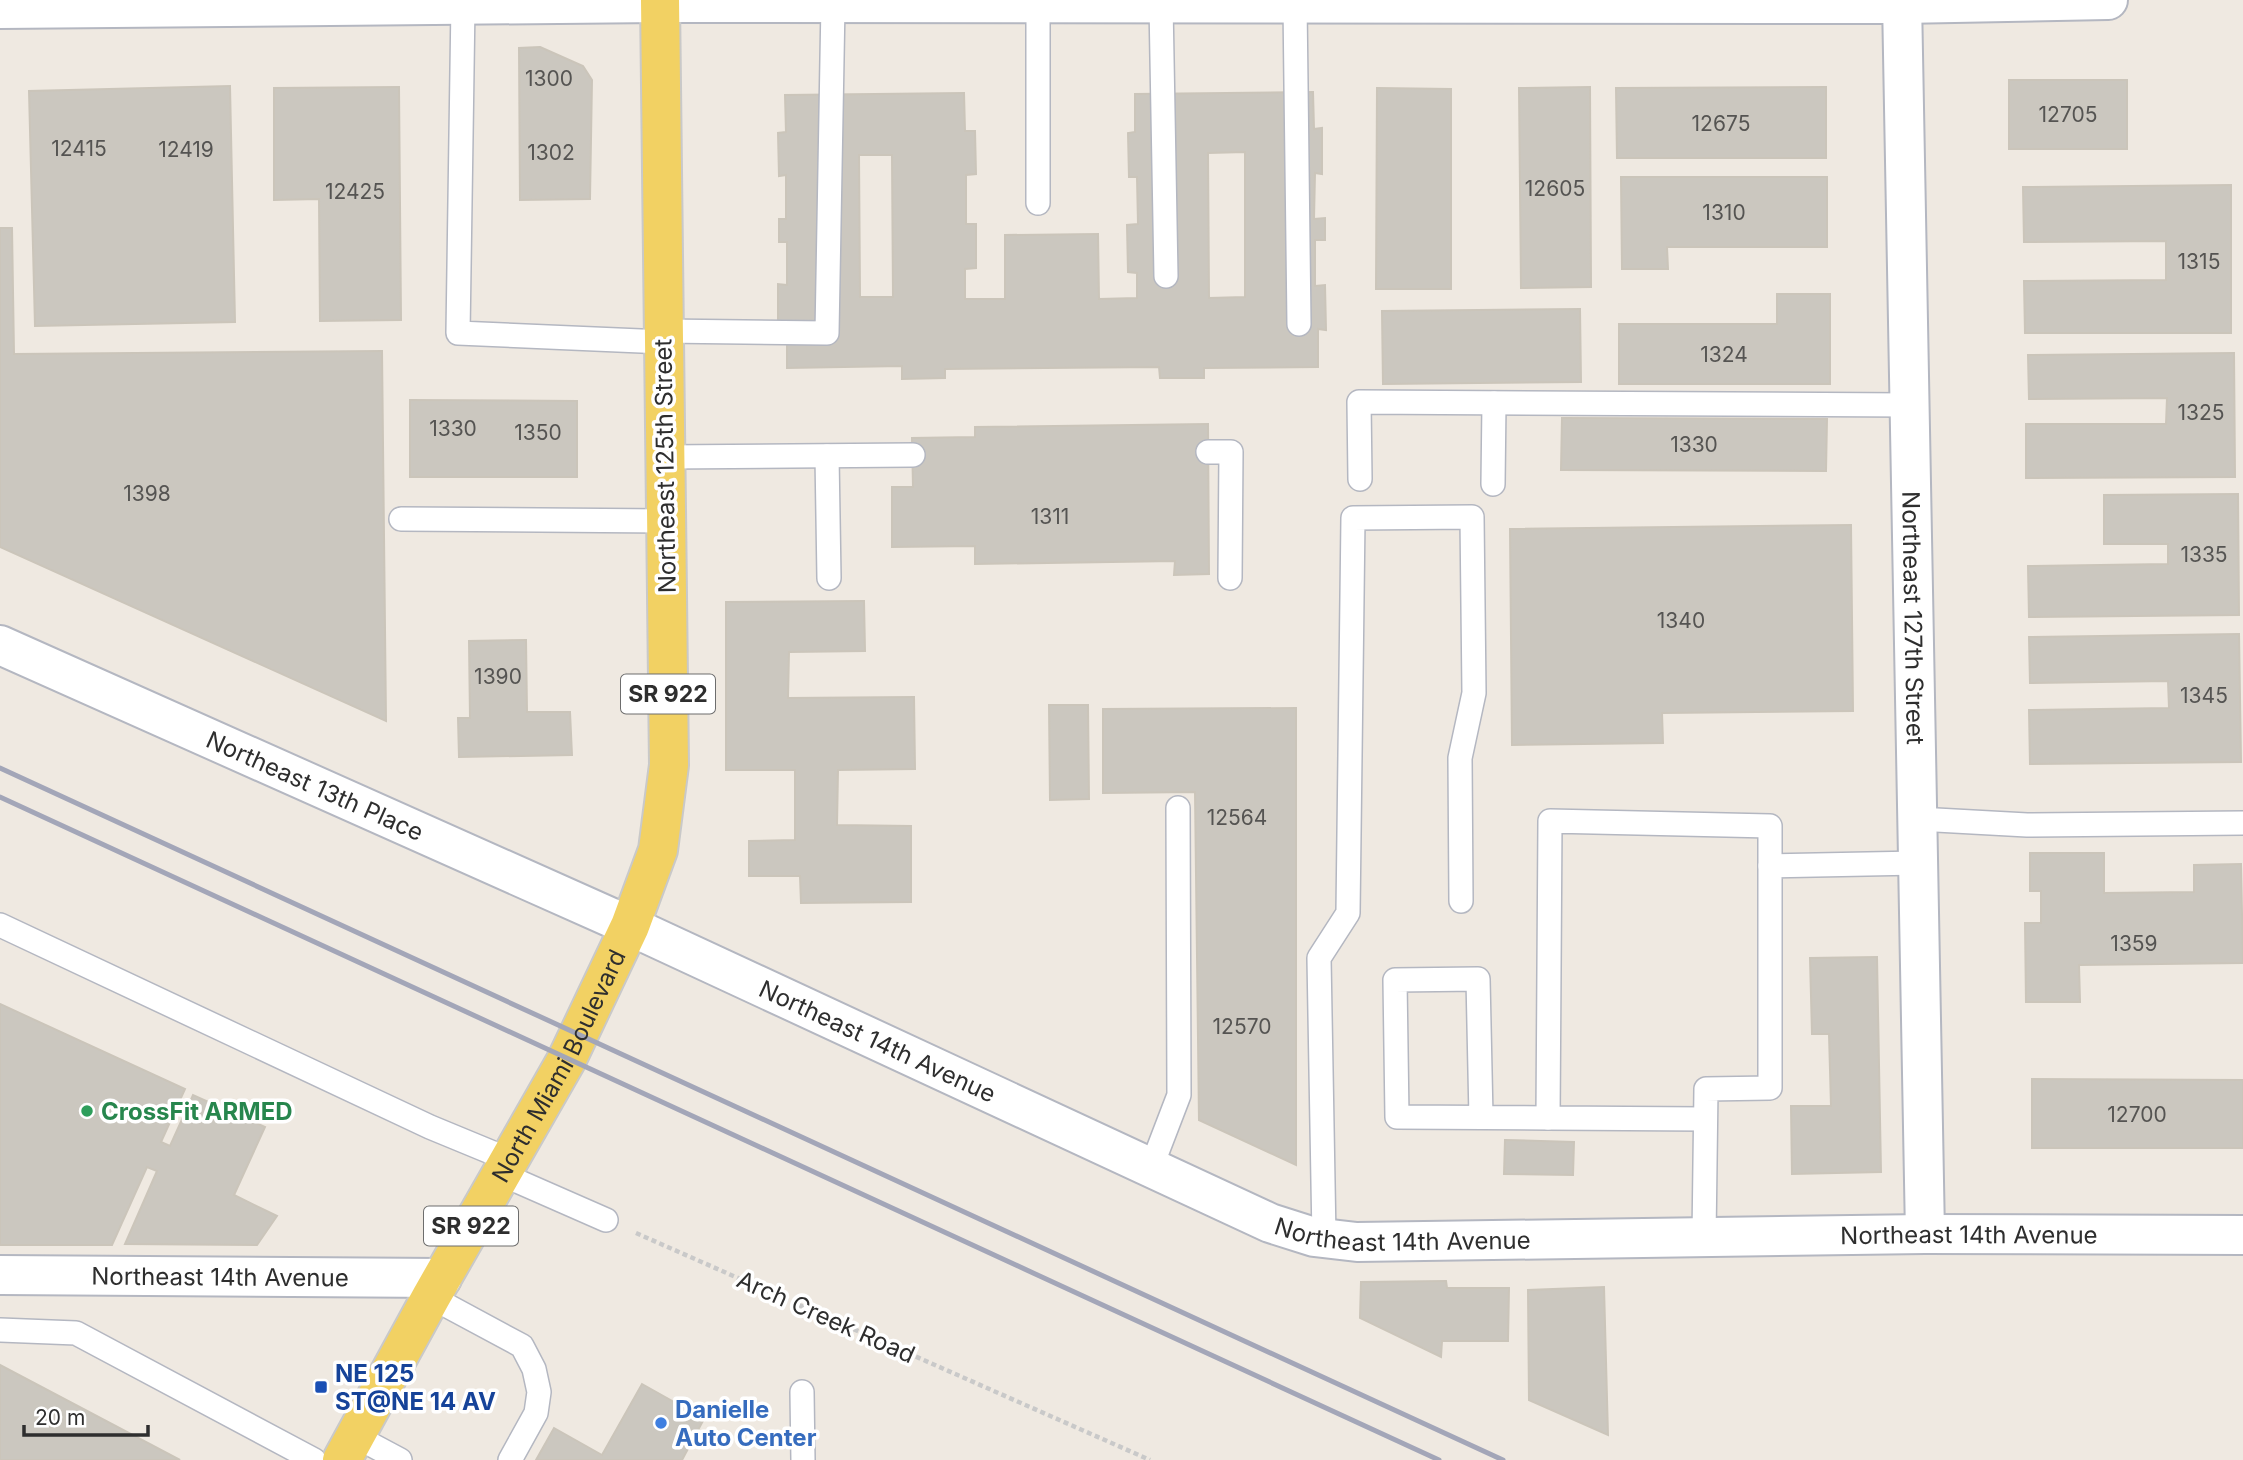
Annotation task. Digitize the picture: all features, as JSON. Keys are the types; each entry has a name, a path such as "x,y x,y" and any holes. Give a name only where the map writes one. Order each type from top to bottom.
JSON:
{"main road":[{"name":"Northeast 125th Street","path":"630,926 658,850 669,765 660,2"},
{"name":"North Miami Boulevard","path":"349,1448 436,1287 567,1059 630,926"}],"street":[{"path":"0,9 245,3 1295,4 2108,0"},
{"name":"Northeast 127th Street","path":"1902,2 1925,1234"},
{"name":"Northeast 13th Place","path":"0,645 630,926"},
{"name":"Northeast 14th Avenue","path":"630,926 1270,1223 1324,1238 1357,1242 1925,1234 2243,1235"},
{"name":"Northeast 14th Avenue","path":"0,1275 436,1287"}],"lane":[{"path":"1038,3 1038,203"},
{"path":"463,4 458,333 664,336 827,333 833,4"},
{"path":"1161,4 1166,276"},
{"path":"1295,4 1299,324"},
{"path":"1360,479 1359,402 1909,405"},
{"path":"1493,484 1494,402"},
{"path":"1208,452 1231,452 1230,578"},
{"path":"665,457 913,455"},
{"path":"827,456 829,578"},
{"path":"1324,1238 1320,958 1348,913 1353,517 1472,517 1474,693 1460,758 1461,901"},
{"path":"401,519 666,521"},
{"path":"1151,1168 1179,1095 1178,808"},
{"path":"1918,819 2027,825 2243,823"},
{"path":"1548,1118 1550,821 1770,826 1770,1088 1706,1089 1704,1237"},
{"path":"1770,866 1918,863"},
{"path":"0,925 430,1127 606,1220"},
{"path":"1481,1117 1478,979 1395,980 1397,1117 1705,1119"},
{"path":"436,1287 522,1346 534,1369 539,1392 536,1413 510,1460"},
{"path":"0,1331 76,1333 314,1460"},
{"path":"802,1392 803,1460"},
{"path":"349,1448 400,1460"}],"path":[{"name":"Arch Creek Road","path":"606,1220 1150,1460"}],"building":[{"path":"540,47 583,66 592,80 590,199 520,200 519,48"},
{"path":"2009,80 2127,80 2127,149 2009,149"},
{"path":"230,86 235,322 35,326 29,91"},
{"path":"399,87 401,320 320,321 319,199 274,200 274,88"},
{"path":"1590,87 1591,287 1521,288 1519,88"},
{"path":"1826,87 1826,158 1617,158 1616,88"},
{"path":"1377,88 1451,89 1451,289 1376,289"},
{"path":"1313,92 1314,129 1322,128 1322,174 1315,173 1314,219 1325,218 1325,240 1315,240 1315,286 1325,285 1326,330 1318,329 1318,367 1204,368 1204,378 1160,378 1159,367 945,369 945,378 902,379 902,366 787,368 787,333 778,328 778,284 787,285 787,242 779,242 779,219 786,219 786,175 779,176 778,133 786,132 785,95 964,93 965,131 975,131 976,174 966,175 966,224 976,224 976,268 965,269 965,299 1005,299 1005,235 1098,234 1099,299 1137,298 1137,273 1128,272 1127,225 1138,224 1137,177 1129,177 1128,133 1135,132 1135,94","holes":["1245,152 1245,297 1209,298 1208,153","859,155 892,155 893,297 860,297"]},
{"path":"1621,177 1827,177 1827,247 1667,247 1668,269 1622,269"},
{"path":"2231,185 2231,333 2025,333 2024,281 2166,280 2166,241 2024,242 2023,187"},
{"path":"0,228 12,228 14,354 382,351 386,721 0,547"},
{"path":"1777,294 1830,294 1830,384 1619,384 1619,324 1777,324"},
{"path":"1580,309 1581,382 1383,384 1382,311"},
{"path":"2234,353 2235,477 2026,478 2026,424 2166,424 2167,398 2029,399 2028,355"},
{"path":"410,400 577,401 577,477 410,477"},
{"path":"1562,418 1827,419 1826,471 1561,470"},
{"path":"1208,424 1209,574 1174,575 1175,561 975,564 975,546 892,547 892,487 913,487 912,438 975,437 975,427"},
{"path":"2238,494 2239,615 2029,617 2028,566 2168,564 2168,544 2104,544 2104,495"},
{"path":"1851,525 1853,711 1662,713 1663,743 1512,745 1510,529"},
{"path":"864,601 865,651 789,652 788,698 914,697 915,769 838,770 837,825 911,826 911,902 801,903 800,876 749,876 749,841 795,840 795,770 726,770 726,602"},
{"path":"2239,634 2241,762 2030,764 2029,710 2169,708 2168,681 2030,683 2029,637"},
{"path":"526,640 527,712 570,712 572,755 459,757 458,718 470,718 469,641"},
{"path":"1049,705 1088,705 1089,799 1050,800"},
{"path":"1296,708 1296,1165 1199,1120 1195,792 1103,793 1103,709"},
{"path":"2030,853 2104,853 2104,893 2194,892 2194,865 2241,864 2243,963 2079,965 2080,1002 2026,1002 2025,923 2041,923 2041,891 2030,891"},
{"path":"1877,957 1881,1172 1792,1174 1791,1106 1831,1106 1829,1034 1812,1034 1810,958"},
{"name":"CrossFit ARMED","path":"0,1004 185,1089 161,1142 170,1146 193,1095 265,1127 234,1195 277,1216 257,1245 125,1244 157,1171 147,1167 112,1245 0,1245"},
{"path":"2032,1079 2243,1080 2243,1148 2032,1148"},
{"path":"1505,1140 1574,1142 1573,1175 1504,1174"},
{"path":"1446,1281 1447,1288 1509,1288 1508,1341 1442,1341 1441,1357 1360,1318 1361,1282"},
{"path":"1604,1287 1608,1435 1529,1400 1528,1290"},
{"path":"0,1365 180,1460 0,1460"},
{"name":"Danielle Auto Center","path":"642,1384 704,1419 682,1460 536,1460 554,1428 602,1455"}],"railway":[{"path":"0,768 1503,1460"},
{"path":"0,797 1439,1460"}],"place":[{"name":"CrossFit ARMED","path":"87,1111"},
{"name":"NE 125 ST@NE 14 AV","path":"321,1387"},
{"name":"Danielle Auto Center","path":"661,1423"}]}
